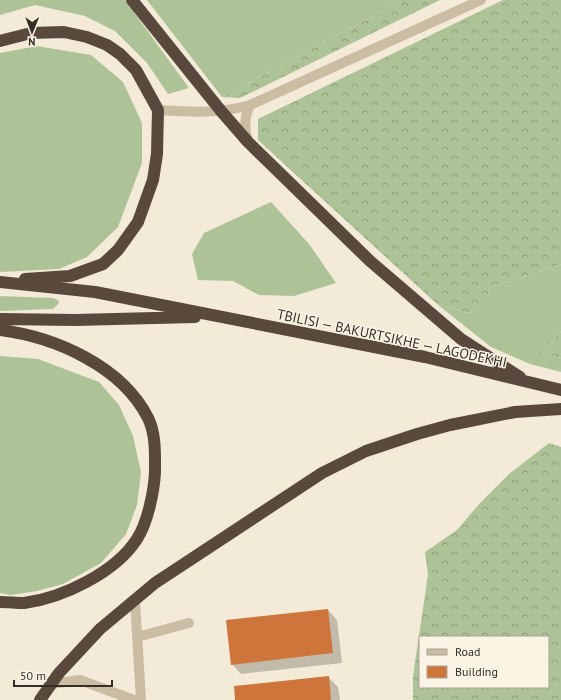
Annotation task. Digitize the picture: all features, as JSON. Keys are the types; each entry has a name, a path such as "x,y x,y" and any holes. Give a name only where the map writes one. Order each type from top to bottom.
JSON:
{"highway":[{"path":"132,0 221,111 248,142 370,261 461,339 528,382"},
{"path":"0,42 31,32 64,32 88,37 108,45 120,54 136,70 158,110 157,154 153,180 138,222 118,250 103,264 70,276 0,281"},
{"name":"TBILISI — BAKURTSIKHE — LAGODEKHI","path":"0,281 94,292 425,357 561,390"},
{"name":"TBILISI — BAKURTSIKHE — LAGODEKHI","path":"0,319 75,320 217,317"},
{"path":"0,330 14,332 42,340 80,354 96,363 126,386 149,419 155,446 154,486 146,517 138,538 122,557 84,584 52,596 24,603 0,602"},
{"path":"40,700 59,673 100,629 156,583 316,477 366,450 417,434 473,420 515,412 561,410"}],"street":[{"path":"158,110 192,112 221,111 235,110 250,106 481,0"},
{"path":"248,142 244,124 246,113 250,106"},
{"path":"135,601 141,700"},
{"path":"137,637 189,623"},
{"path":"51,684 80,680 134,700"}],"green space":[{"path":"0,0 125,0 189,88 168,94 147,63 115,31 85,16 35,5 0,15"},
{"path":"147,0 403,0 222,97"},
{"path":"403,0 440,0 240,98 222,97"},
{"path":"503,0 561,0 561,264 488,289 490,307 467,313 437,304 258,140 258,119"},
{"path":"37,46 91,55 123,82 142,123 142,163 118,227 87,257 59,269 0,272 0,53"},
{"path":"271,202 309,244 336,283 294,296 259,295 233,281 198,280 192,254 204,233"},
{"path":"561,264 561,331 543,353 561,358 561,372 530,364 491,347 437,304 467,313 489,307 488,289"},
{"path":"0,296 53,298 58,300 59,303 53,309 0,311"},
{"path":"561,331 561,358 543,353"},
{"path":"0,356 38,359 99,382 119,405 133,436 141,472 137,505 126,534 101,563 63,584 37,591 11,595 0,593"},
{"path":"549,443 561,447 561,700 413,700 413,676 428,575 425,552 457,530 480,503 509,474"}],"building":[{"path":"328,609 333,653 231,665 226,620"},
{"path":"329,676 331,700 235,700 234,686"}]}
